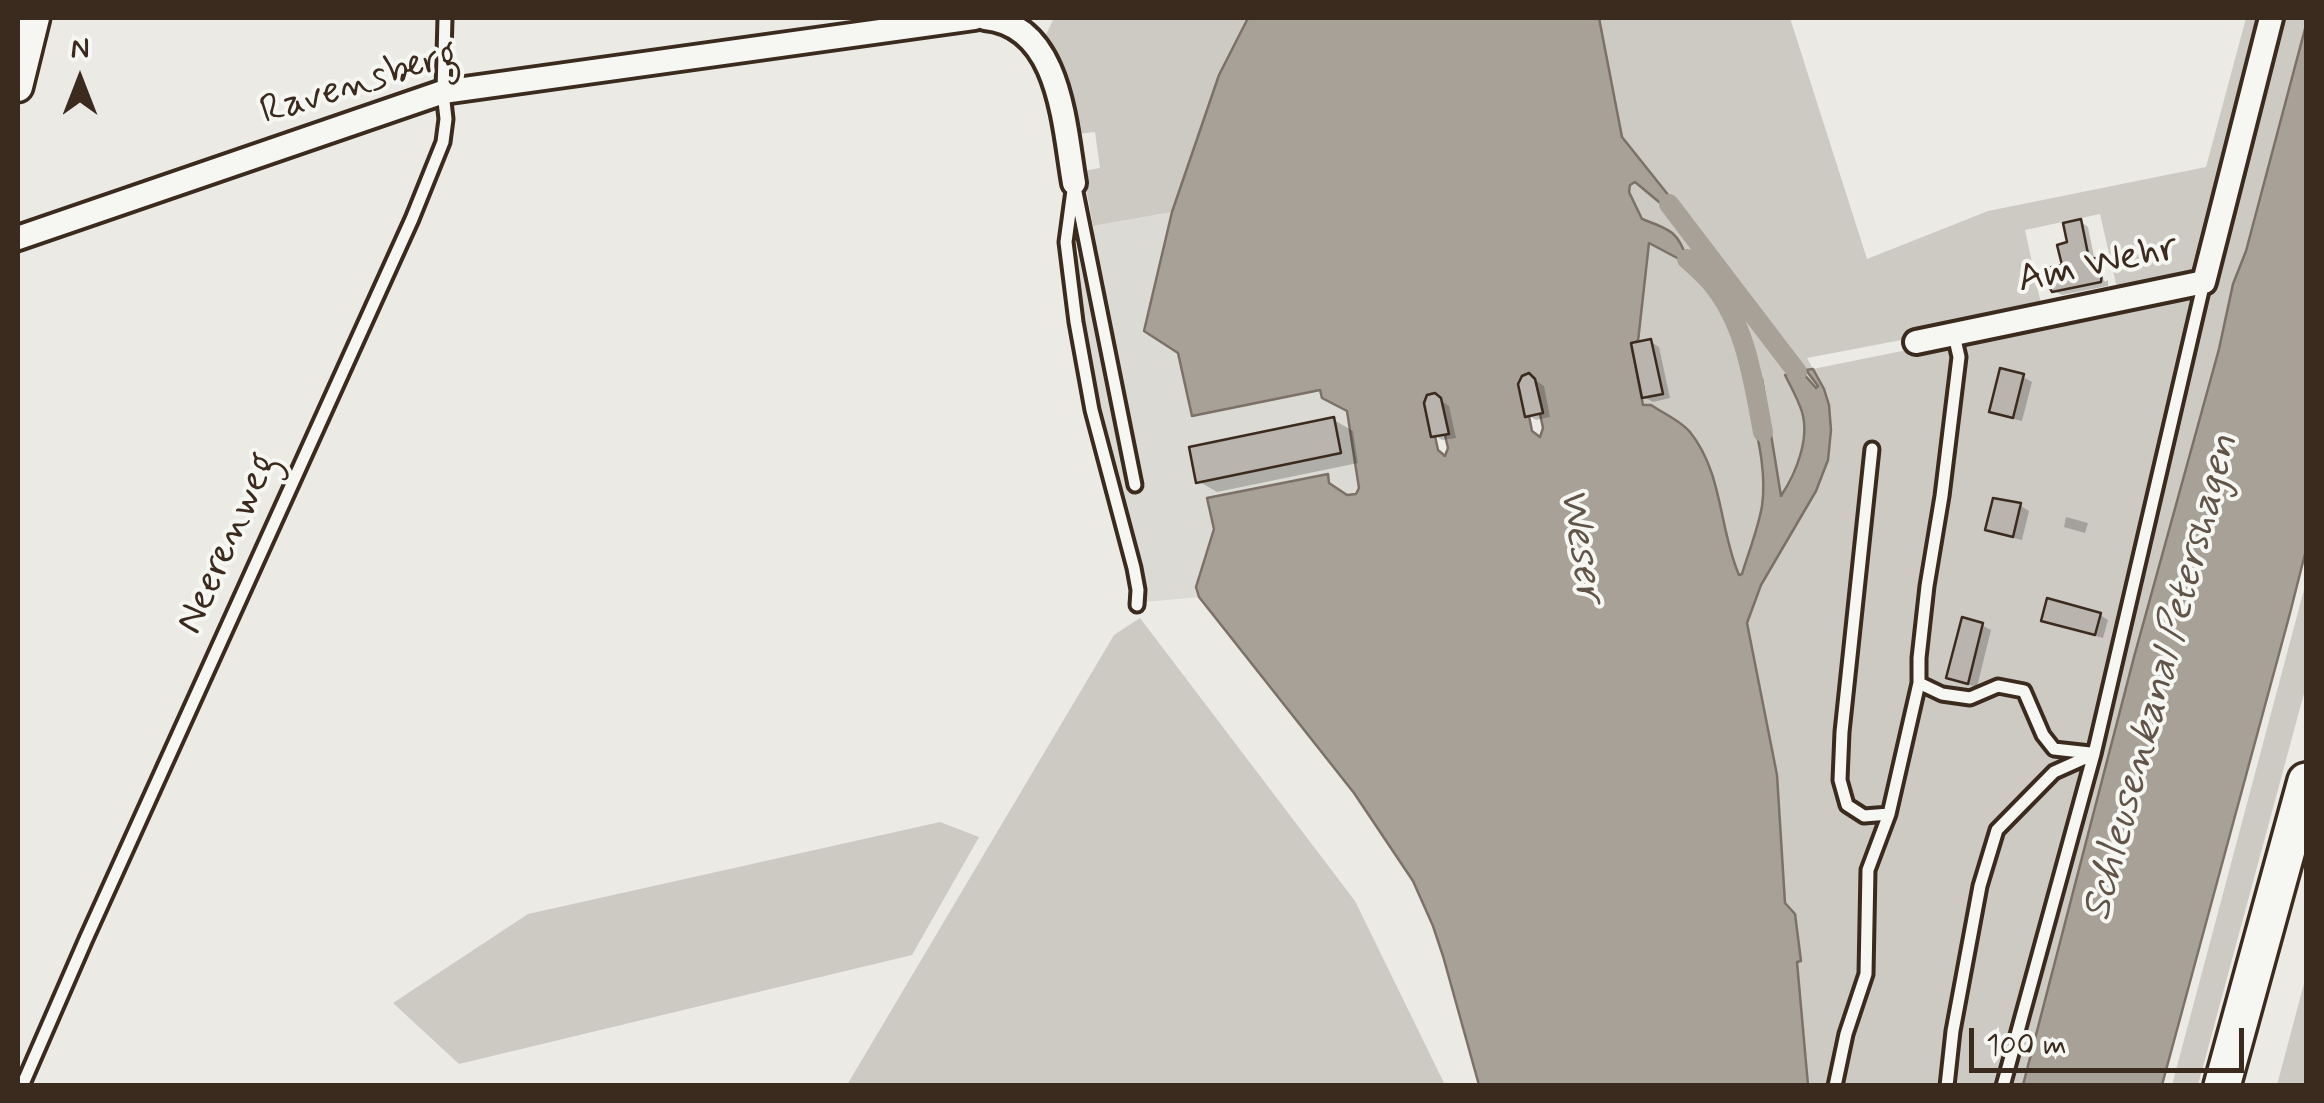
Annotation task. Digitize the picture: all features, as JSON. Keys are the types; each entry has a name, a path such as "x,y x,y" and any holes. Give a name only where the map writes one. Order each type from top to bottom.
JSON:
{"main road":[{"path":"2222,1086 2306,780"}],"street":[{"path":"18,86 36,18"},
{"name":"Ravensberg","path":"18,238 443,92 974,18"},
{"path":"985,18 994,18 1021,32 1033,42 1053,74 1074,183"},
{"name":"Am Wehr","path":"1916,342 2204,282 2270,18"}],"lane":[{"name":"Neerenweg","path":"22,1086 443,142 444,18"},
{"path":"1074,183 1135,485"},
{"path":"1074,183 1066,242 1076,322 1092,410 1134,568 1137,605"},
{"path":"2003,1086 2094,754 2204,282"},
{"path":"1835,1086 1846,1034 1866,974 1868,870 1889,814 1919,683 1927,586 1959,357 1954,335"},
{"path":"1872,449 1840,780 1847,805 1864,816 1889,814"},
{"path":"1919,683 1942,694 1970,698 1998,686 2024,691 2043,735 2054,749 2094,754"},
{"path":"1947,1086 1953,1031 1980,886 1997,830 2054,772 2094,754"}],"shaded area":[{"path":"1054,18 1248,18 1219,75 1172,212 1093,226 1083,171 1100,168 1095,132 1077,134 1043,41"},
{"path":"1599,18 1790,18 1867,259 1988,211 2206,167 2246,18 2264,18 2193,281 2119,297 2100,214 2025,230 2043,313 1807,358 1813,369 2209,289 2281,18 2306,18 2023,1085 1808,1085 1796,961 1801,960 1795,914 1785,903 1777,775 1747,623 1761,585 1816,491 1828,460 1829,405 1818,386 1803,415 1800,456 1781,497 1762,380 1769,431 1757,433 1746,382 1763,491 1756,532 1739,575 1715,483 1701,448 1682,424 1651,405 1643,406 1642,398 1662,394 1651,340 1638,341 1649,242 1679,259 1664,228 1642,219 1629,192 1630,185 1635,181 1665,206 1673,201 1622,137"},
{"path":"1172,212 1144,331 1178,353 1192,416 1320,390 1323,398 1347,410 1359,488 1356,494 1347,495 1329,483 1328,474 1207,498 1214,529 1196,587 1199,597 1145,602 1097,411 1081,323 1076,257 1094,234 1093,226"},
{"path":"2306,582 2306,686 2198,1085 2172,1085"},
{"path":"1140,618 1355,901 1445,1085 847,1085 1114,635"},
{"path":"940,822 979,837 912,955 459,1064 393,1003 528,914"},
{"path":"2306,976 2306,1085 2277,1085"}],"water":[{"name":"Weser","path":"1248,18 1599,18 1622,137 1673,201 1665,207 1635,182 1629,192 1642,219 1671,232 1687,259 1679,259 1649,243 1638,341 1631,344 1643,405 1651,405 1682,424 1701,448 1715,483 1739,575 1756,532 1763,491 1746,382 1758,433 1769,430 1762,379 1781,496 1792,477 1804,433 1802,412 1785,375 1801,371 1816,388 1806,370 1813,369 1829,405 1828,460 1816,491 1761,585 1747,623 1777,775 1785,903 1795,914 1801,961 1797,962 1808,1085 1479,1085 1443,956 1413,881 1354,793 1199,597 1196,587 1214,529 1207,498 1328,474 1329,483 1347,495 1356,494 1359,488 1347,411 1322,398 1320,390 1192,416 1178,353 1144,331 1172,212 1219,75","holes":["1529,374 1535,379 1543,412 1540,437 1532,431 1529,416 1526,417 1519,384 1522,376","1435,393 1448,448 1445,456 1438,450 1435,436 1431,436 1424,403 1427,395"]},
{"name":"Schleusenkanal Petershagen","path":"2306,25 2306,550 2289,617 2162,1085 2023,1085 2233,284 2246,251"}],"building":[{"path":"2081,219 2089,259 2096,258 2102,270 2101,282 2052,292 2046,281 2047,268 2062,265 2057,245 2067,242 2063,223"},
{"path":"1651,339 1663,394 1642,398 1631,343"},
{"path":"2000,368 2024,374 2013,418 1989,412"},
{"path":"1529,373 1535,379 1543,413 1525,417 1518,384"},
{"path":"1435,393 1441,398 1449,434 1431,437 1424,403 1427,395"},
{"path":"1334,417 1341,453 1196,483 1189,447"},
{"path":"1993,498 2021,503 2013,537 1985,530"},
{"path":"2047,598 2101,613 2095,635 2041,621"},
{"path":"1962,617 1983,623 1968,684 1946,678"}],"waterway":[{"path":"1669,204 1797,372"},
{"path":"1687,259 1710,281 1732,315 1746,353 1763,432"}]}
